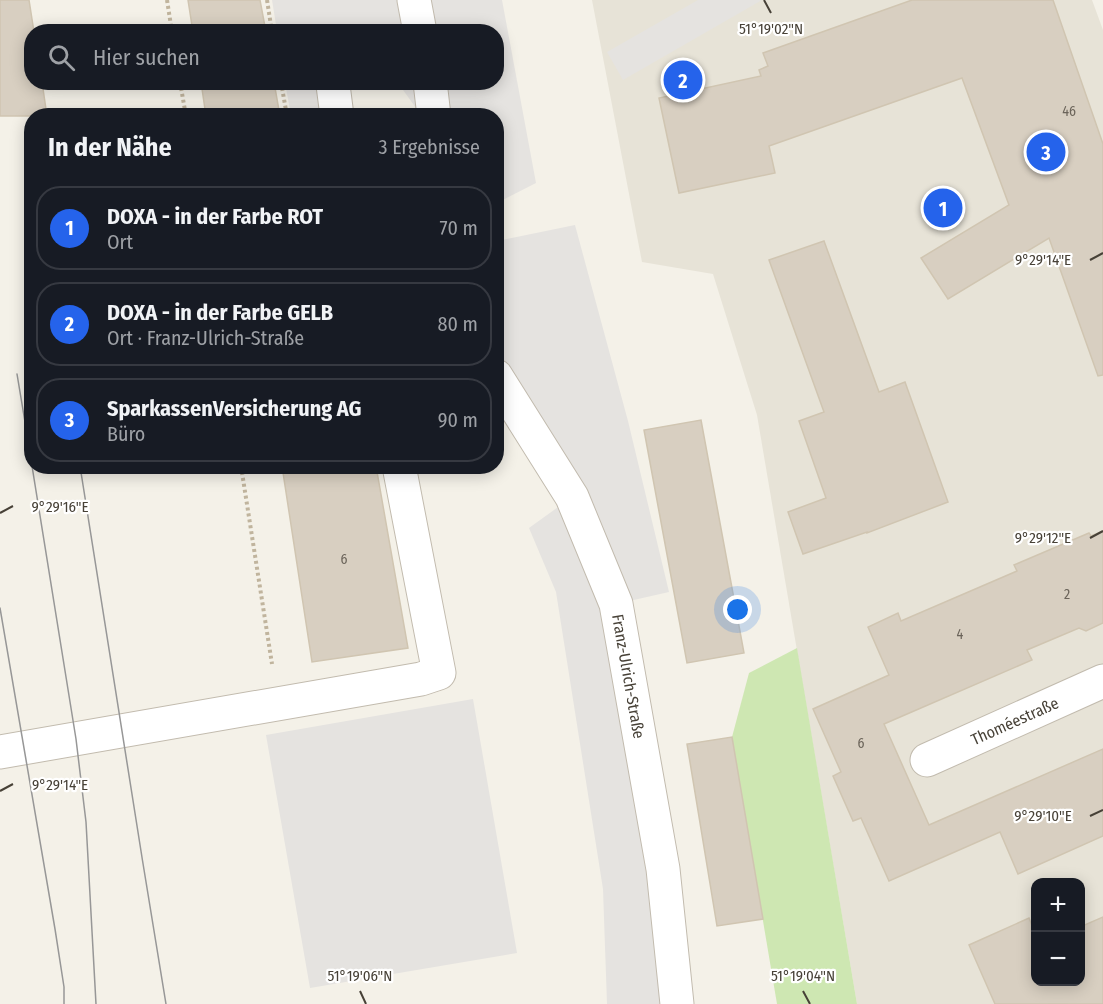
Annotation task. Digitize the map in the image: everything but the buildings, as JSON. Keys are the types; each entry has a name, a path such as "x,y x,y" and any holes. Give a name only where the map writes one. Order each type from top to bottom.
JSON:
{"street":[{"path":"414,0 418,24"},
{"name":"Franz-Ulrich-Straße","path":"504,389 572,497 616,604 663,869 676,1004"},
{"path":"0,752 421,679 439,673 401,474"},
{"name":"Thoméestraße","path":"927,760 1103,681"}],"path":[{"path":"167,0 171,24"},
{"path":"267,0 271,24"},
{"path":"181,90 185,108"},
{"path":"282,90 285,108"},
{"path":"242,474 279,704"}],"shaded area":[{"path":"272,0 502,0 536,183 504,199 504,108 416,108 403,90 504,90 504,24 276,24"},
{"path":"592,0 1092,0 1103,30 1103,1004 857,1004 757,415 713,274 642,262"},
{"path":"698,0 762,0 623,80 607,52"},
{"path":"286,90 332,90 328,108 290,108"},
{"path":"575,225 628,421 669,592 616,604 677,1004 607,1004 603,889 556,592 529,528 572,497 504,387 504,240"},
{"path":"473,699 517,953 310,988 266,735"}],"green space":[{"path":"797,648 857,1004 777,1004 732,737 749,673"}],"tram line":[{"path":"17,374 24,416"},
{"path":"33,474 76,739 86,822 96,1004"},
{"path":"81,474 166,1004"},
{"path":"0,608 55,929 64,987 64,1004"}],"place":[{"name":"DOXA - in der Farbe GELB","path":"683,80"},
{"name":"SparkassenVersicherung AG","path":"1046,152"},
{"name":"DOXA - in der Farbe ROT","path":"943,208"}]}
